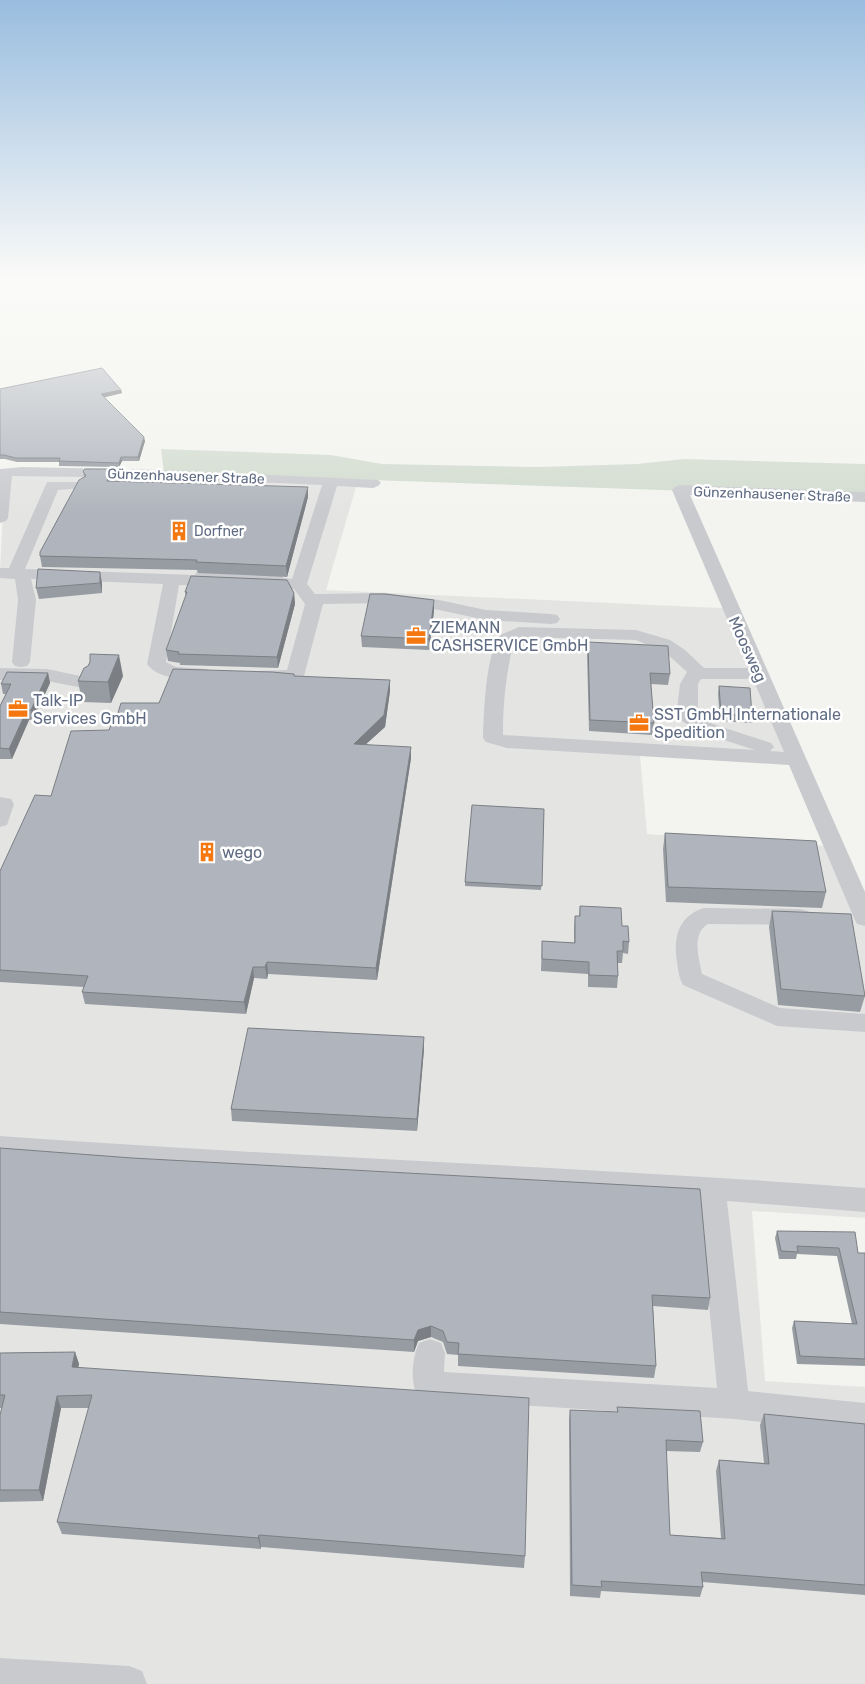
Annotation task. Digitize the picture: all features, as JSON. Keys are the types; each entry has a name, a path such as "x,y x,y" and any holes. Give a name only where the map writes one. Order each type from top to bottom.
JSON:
{"street":[{"name":"Günzenhausener Straße","path":"3,473 22,471 150,474 330,487 373,483"},
{"path":"0,518 3,473"},
{"path":"22,662 27,600 14,572 52,485 330,487 299,582"},
{"name":"Günzenhausener Straße","path":"680,490 865,497"},
{"name":"Moosweg","path":"680,490 759,674 797,756 859,918"},
{"path":"14,572 299,582"},
{"path":"14,572 299,582"},
{"path":"172,579 156,664 173,672 220,674"},
{"path":"248,674 295,676 314,604 299,582"},
{"path":"310,599 385,598 440,605 486,616 629,623"},
{"path":"699,673 679,652 651,638 636,635 519,632 506,639 498,665 494,694 493,738 507,742 797,756"},
{"path":"759,674 699,673 693,676 689,684 687,710 689,717 720,734 797,756"},
{"path":"0,674 48,675 83,682"},
{"path":"0,804 4,804 0,820"},
{"path":"818,917 704,916 695,920 689,928 686,938 691,978 777,1017 865,1023"},
{"path":"0,1147 142,1162 443,1179 712,1188 865,1200"},
{"path":"712,1188 734,1404"},
{"path":"430,1353 428,1385 734,1404 865,1418"},
{"path":"0,1676 129,1684"}],"shaded area":[{"path":"161,449 331,455 382,464 538,467 637,464 684,459 865,464 865,497 164,473"},
{"path":"5,474 358,480 326,590 740,609 806,763 640,755 647,834 842,847 865,899 865,1218 752,1211 765,1381 865,1387 865,1684 0,1684 0,570"}],"building":[{"path":"102,368 121,390 101,394 144,437 138,457 121,457 119,463 59,461 60,458 16,458 0,455 0,389"},
{"name":"Dorfner","path":"85,469 112,469 107,481 308,487 286,566 196,562 197,560 40,556 40,552 79,480 86,476 83,471"},
{"path":"38,569 100,572 100,583 36,588"},
{"path":"191,576 287,580 294,593 277,657 178,654 179,652 166,650"},
{"path":"370,594 434,600 429,639 361,636"},
{"path":"588,642 668,646 670,674 650,673 654,723 590,720"},
{"path":"90,654 119,655 108,682 78,681 84,668 90,662"},
{"name":"wego","path":"173,669 272,672 294,674 294,676 390,680 384,715 354,744 411,747 376,968 267,962 265,967 253,967 244,1002 82,992 88,976 0,970 0,871 35,795 51,796 71,731 109,730 111,725 114,725 121,703 159,703"},
{"path":"7,672 48,673 31,710 27,710 9,749 0,748 0,706 11,684 1,684"},
{"path":"719,686 750,688 752,716 721,714"},
{"path":"472,805 544,809 542,886 465,882"},
{"path":"665,833 816,841 826,892 668,887"},
{"path":"580,906 621,908 622,926 628,926 629,942 623,941 623,951 617,951 618,976 589,975 589,962 542,959 542,941 575,943 575,916 580,916"},
{"path":"772,911 851,914 865,996 781,989"},
{"path":"248,1028 424,1037 417,1119 231,1109"},
{"path":"0,1148 132,1158 700,1189 710,1298 652,1295 656,1366 458,1354 459,1343 447,1342 443,1331 431,1326 418,1330 414,1340 0,1312"},
{"path":"777,1231 855,1232 858,1253 865,1253 865,1359 800,1356 794,1321 857,1324 839,1248 797,1246 798,1252 781,1251"},
{"path":"75,1352 72,1367 529,1398 525,1556 259,1535 258,1538 57,1522 92,1395 57,1396 39,1490 0,1490 0,1415 5,1395 0,1395 0,1353"},
{"path":"617,1407 700,1411 703,1442 666,1440 670,1535 725,1539 719,1460 769,1464 764,1414 865,1424 865,1585 701,1572 703,1587 601,1581 602,1587 572,1585 570,1410 618,1412"}],"place":[{"name":"Dorfner","path":"179,531"},
{"name":"ZIEMANN CASHSERVICE GmbH","path":"416,636"},
{"name":"Talk-IP Services GmbH","path":"18,709"},
{"name":"SST GmbH Internationale Spedition","path":"639,723"},
{"name":"wego","path":"207,852"}]}
